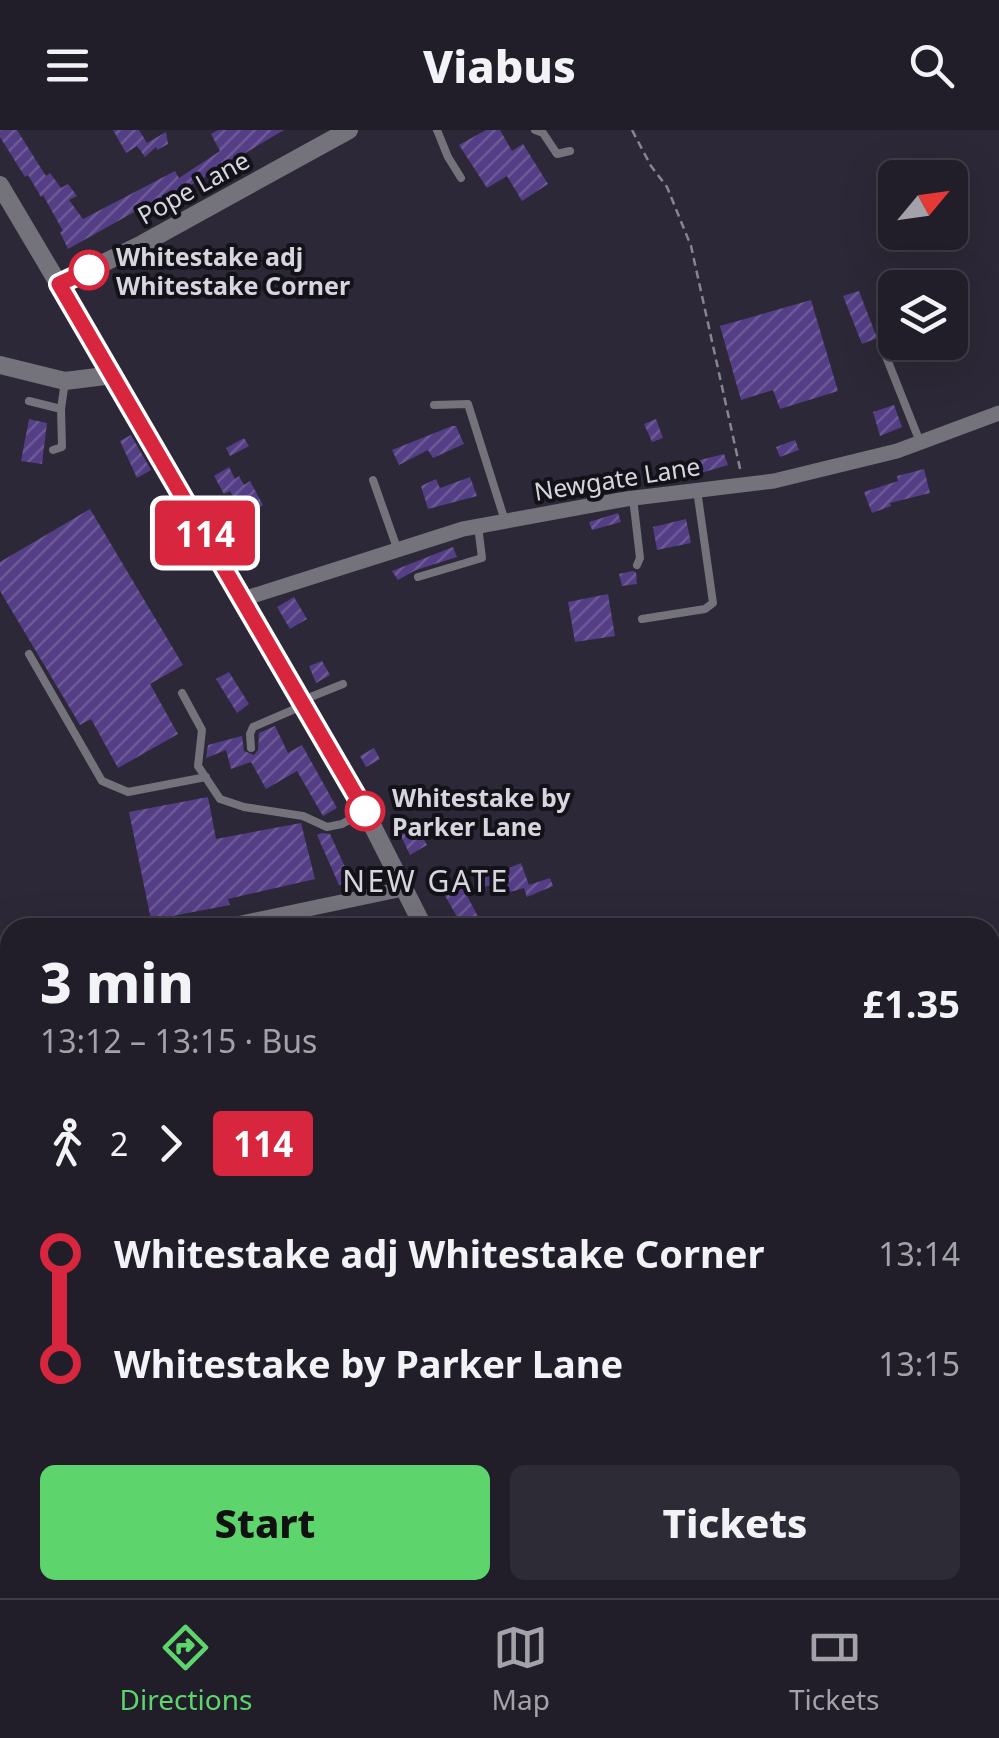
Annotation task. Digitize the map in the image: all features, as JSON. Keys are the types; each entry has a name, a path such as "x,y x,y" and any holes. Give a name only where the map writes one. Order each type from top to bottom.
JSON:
{"street":[{"name":"Pope Lane","path":"59,284 142,244 349,130"},
{"path":"0,185 365,811 419,918"},
{"path":"0,365 65,381 112,375"},
{"name":"Newgate Lane","path":"243,599 397,548 478,526 633,498 774,482 920,442 999,413"},
{"path":"265,918 403,889"}],"lane":[{"path":"437,130 461,178"},
{"path":"535,130 543,133 557,154 570,152"},
{"path":"887,360 920,442"},
{"path":"53,450 62,446 60,408 65,381"},
{"path":"30,401 60,408"},
{"path":"434,405 468,404 504,521"},
{"path":"373,480 397,548"},
{"path":"642,619 706,609 713,603 698,490"},
{"path":"633,498 640,558 637,564"},
{"path":"418,578 482,558 478,526"},
{"path":"29,654 102,780 128,792 206,777"},
{"path":"251,748 253,727 343,684"},
{"path":"182,693 202,730 198,766 220,799 244,808 303,816 327,827 342,824 365,811"}],"path":[{"path":"632,130 667,187 692,246 714,362 744,484"}],"building":[{"path":"0,130 17,130 46,176 50,173 61,188 68,184 77,196 69,200 83,219 175,171 179,178 220,151 211,134 218,130 284,130 195,183 68,249 60,232 63,231 43,195 28,175 25,177 0,137"},
{"path":"113,130 139,130 147,143 166,132 168,144 157,150 156,147 145,157 137,146 126,153"},
{"path":"486,130 500,130 512,151 523,144 548,184 522,201 507,176 487,188 459,145"},
{"path":"859,291 877,338 862,344 843,296"},
{"path":"811,300 838,391 780,409 773,390 741,400 720,326"},
{"path":"894,405 902,427 880,436 873,412"},
{"path":"29,419 47,423 42,464 21,461"},
{"path":"656,419 663,438 652,442 644,424"},
{"path":"456,426 464,444 433,458 428,450 399,465 392,450"},
{"path":"131,435 151,470 137,478 120,441"},
{"path":"244,438 249,446 230,456 226,448"},
{"path":"795,440 799,450 780,457 776,447"},
{"path":"724,454 728,465 687,477 684,464"},
{"path":"229,467 235,479 239,476 244,485 250,481 263,505 244,516 230,491 224,494 214,476"},
{"path":"924,469 930,493 890,503 891,506 872,513 864,492 898,481 897,476"},
{"path":"470,477 477,496 428,509 421,486 436,479 440,488"},
{"path":"90,509 183,665 150,684 178,734 118,768 91,719 80,725 0,591 0,562"},
{"path":"618,513 621,522 592,530 589,522"},
{"path":"686,519 691,543 657,550 653,527"},
{"path":"453,547 457,557 398,580 392,571"},
{"path":"636,572 637,584 622,586 619,574"},
{"path":"608,594 615,636 575,642 568,602"},
{"path":"294,597 307,619 290,629 277,607"},
{"path":"322,661 330,675 316,683 309,666"},
{"path":"229,672 249,704 237,713 216,679"},
{"path":"275,726 288,753 302,745 337,808 323,816 297,771 266,789 251,762 231,769 226,750 206,758 208,745 242,736 244,751 254,755 259,733"},
{"path":"374,748 380,759 366,767 360,756"},
{"path":"208,797 216,839 301,823 315,879 228,899 230,905 151,918 129,812"},
{"path":"415,823 427,845 410,855 399,832"},
{"path":"330,834 351,880 339,885 317,835"},
{"path":"521,863 529,885 550,878 553,886 527,897 524,888 510,892 505,880 484,887 481,879"},
{"path":"461,880 470,892 466,894 479,918 456,918 443,892"}],"bus line":[{"name":"114","path":"89,270 59,284 365,811"}],"place":[{"name":"Whitestake adj Whitestake Corner","path":"89,270"},
{"name":"Whitestake by Parker Lane","path":"365,811"}],"district":[{"name":"NEW GATE","path":"426,880"}]}
